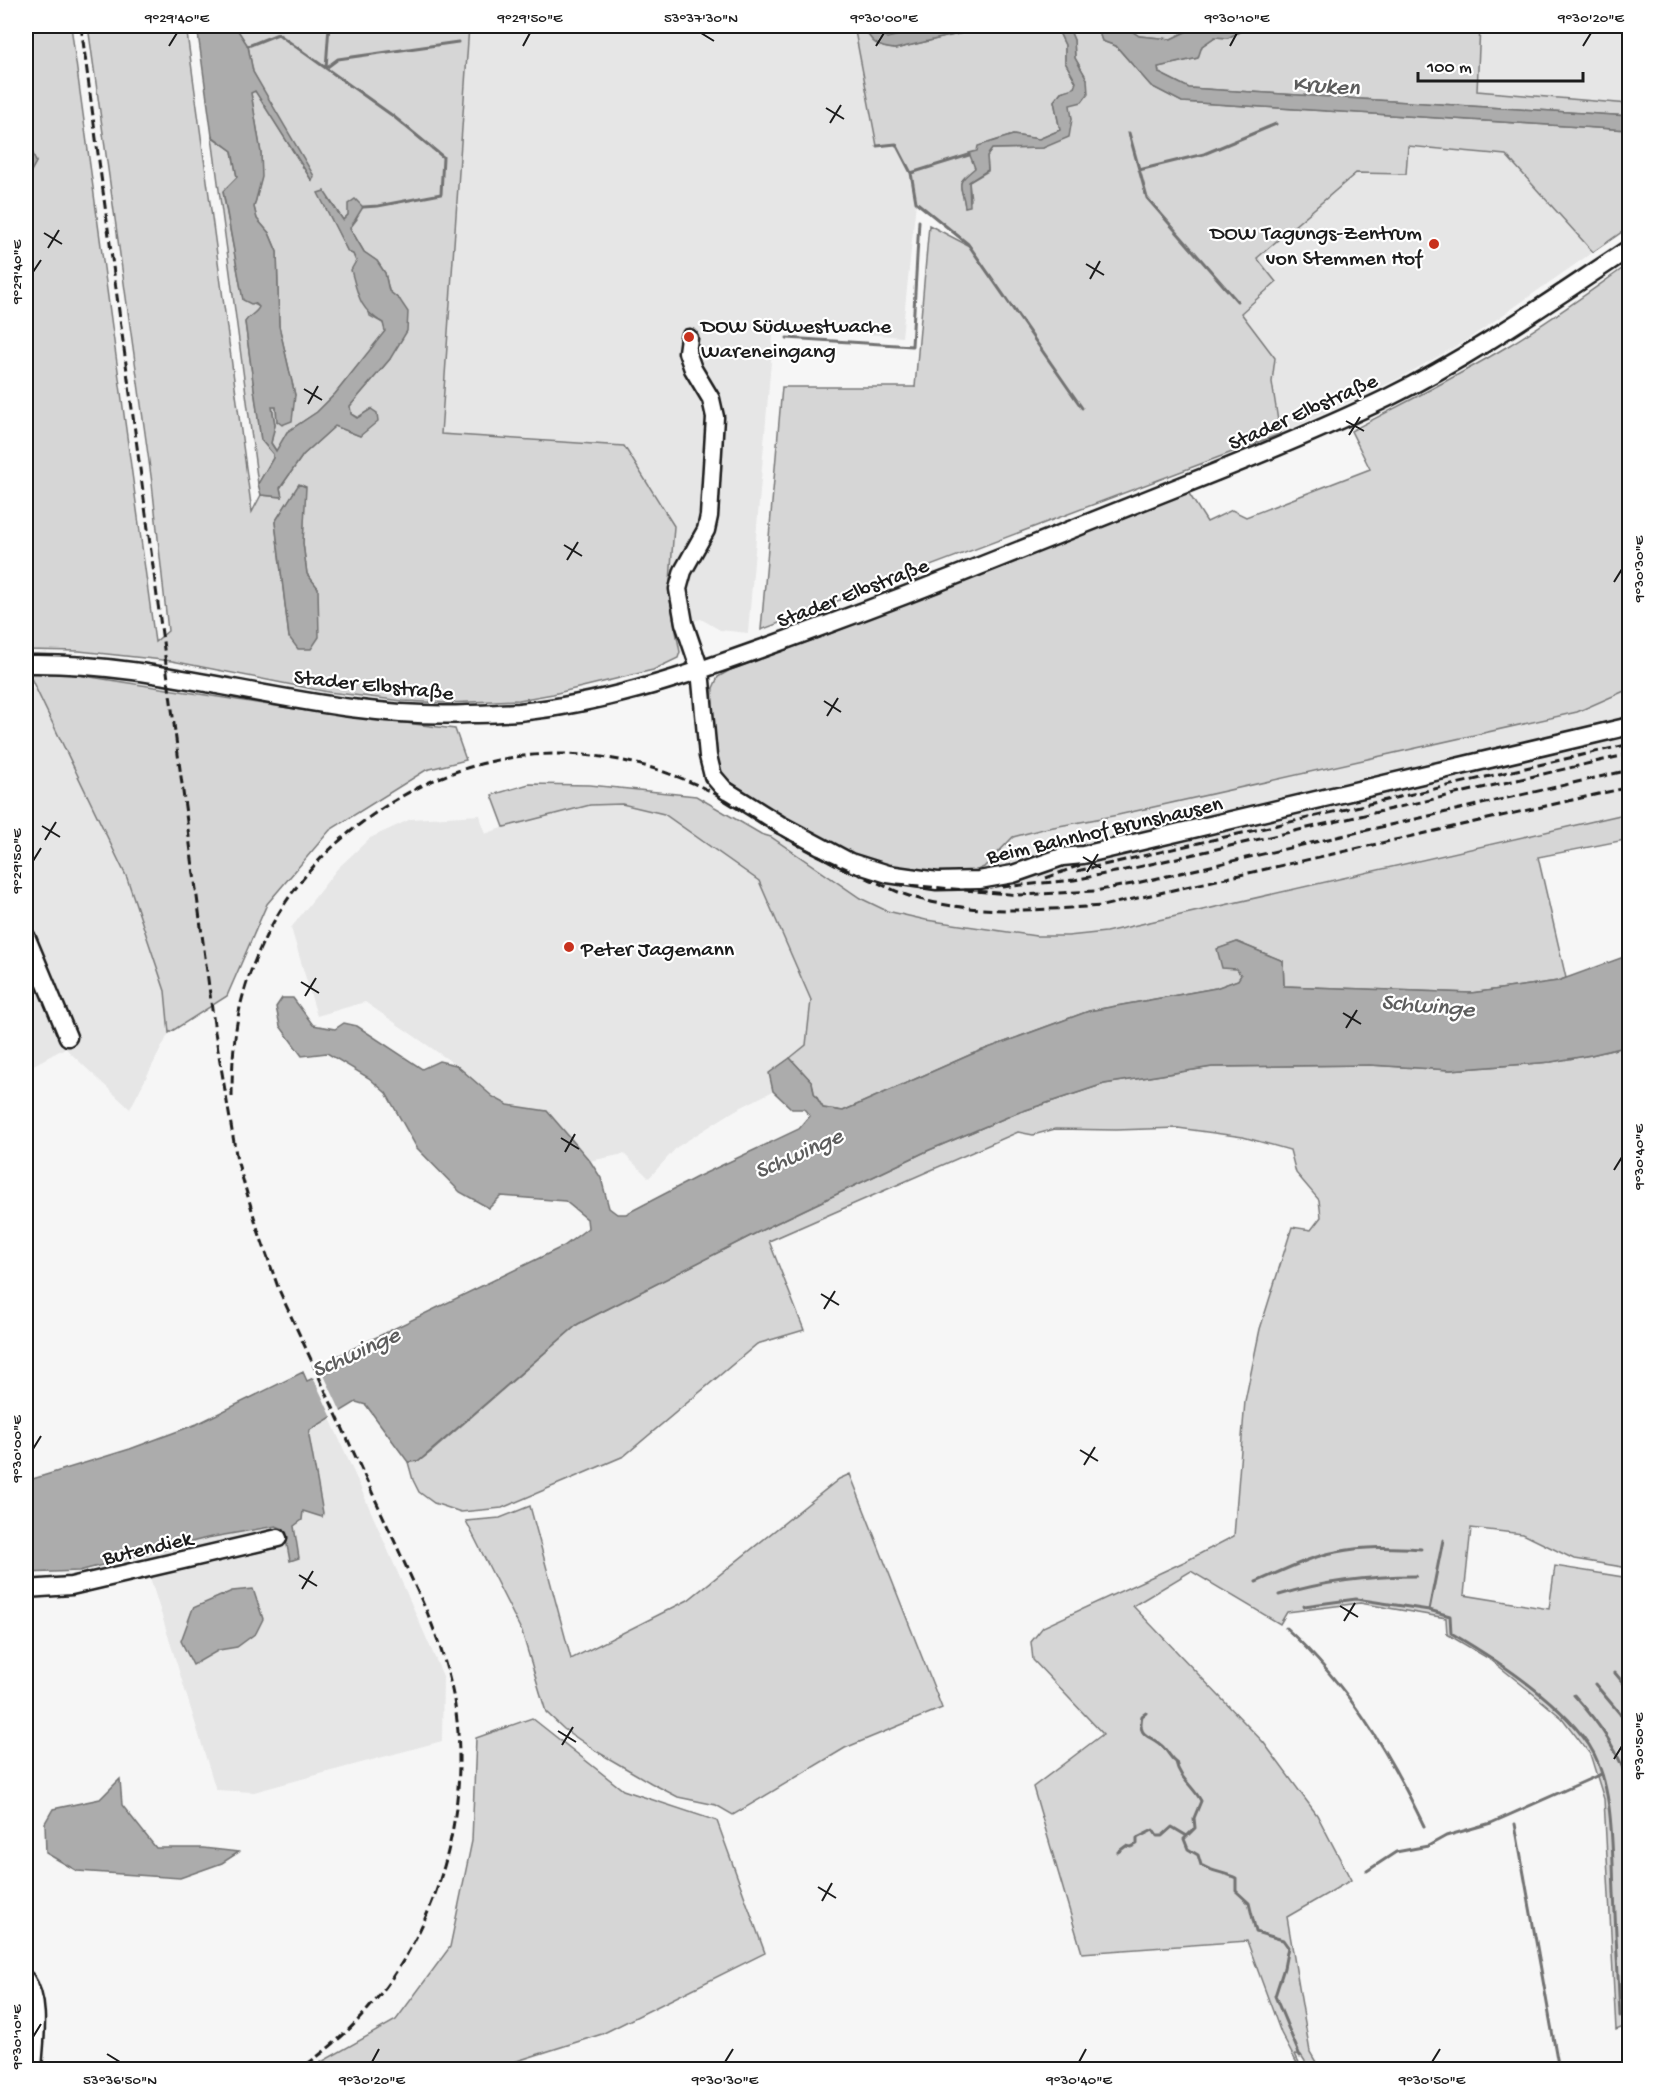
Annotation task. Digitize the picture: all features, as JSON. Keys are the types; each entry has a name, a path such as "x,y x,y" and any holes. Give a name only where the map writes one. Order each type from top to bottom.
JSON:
{"street":[{"name":"Stader Elbstraße","path":"26,664 64,663 105,666 325,704 388,711 460,715 521,712 611,696 700,670 843,619 1299,439 1391,396 1468,354 1629,248"},
{"name":"Beim Bahnhof Brunshausen","path":"689,338 687,352 693,369 711,399 715,417 709,516 706,530 682,571 678,589 684,623 700,670 708,756 713,776 725,790 779,824 850,862 888,874 937,881 979,880 1012,874 1062,857 1083,855 1259,815 1629,726"},
{"path":"26,936 68,1037"},
{"name":"Butendiek","path":"26,1589 71,1586 278,1538"},
{"path":"26,1980 33,1996 35,2010 33,2070"}],"shaded area":[{"path":"26,26 71,26 155,642 168,631 152,483 88,26 186,26 252,512 261,495 282,497 280,488 303,455 335,426 360,436 371,409 358,418 351,414 350,406 390,359 400,300 389,291 385,273 377,261 364,252 350,228 357,219 348,215 343,220 324,192 319,193 348,252 353,254 356,261 370,316 383,323 386,331 335,394 317,412 287,432 277,452 271,443 275,425 272,406 276,407 277,421 295,395 279,326 277,252 269,233 257,219 254,207 261,179 261,153 251,93 255,90 312,181 253,72 248,46 235,26 469,26 441,434 624,446 674,526 669,595 680,652 678,658 653,670 553,694 519,700 447,703 403,701 328,692 172,661 79,651 26,650 26,180 36,162 26,135","holes":["299,485 305,487 303,543 307,574 318,588 289,637 275,522"]},
{"path":"469,26 854,26 877,145 896,144 911,173 916,202 902,337 774,326 748,633 720,630 701,619 423,688"},
{"path":"854,26 865,26 876,43 895,49 992,26 1056,26 1065,45 1065,62 1076,82 1074,88 1061,92 1054,101 1060,130 1039,139 1013,135 979,146 974,163 975,169 961,182 965,206 971,200 969,182 988,171 987,156 992,149 1043,148 1072,119 1069,105 1087,79 1075,58 1074,40 1068,26 1097,26 1102,41 1116,46 1151,86 1182,102 1629,130 1629,227 1593,252 1506,155 1408,146 1406,174 1356,173 1257,258 1276,282 1241,313 1275,358 1272,382 1280,434 761,630 782,387 915,387 929,225 971,247 916,202 911,173 896,144 877,146"},
{"path":"879,26 940,26 887,38 880,33"},
{"path":"1124,26 1198,26 1171,39 1139,36"},
{"path":"1250,26 1480,26 1477,91 1629,104 1629,116 1189,88 1159,73 1158,67 1197,58 1202,46 1215,37 1228,38"},
{"path":"1480,26 1629,26 1629,104 1476,91"},
{"path":"212,137 232,151 237,177 223,192 243,299 260,307 245,322 261,440 273,454 258,484"},
{"path":"1407,146 1506,155 1593,252 1467,340 1398,379 1280,434 1272,382 1275,358 1241,313 1276,282 1257,258 1356,173 1406,173"},
{"path":"1629,264 1629,689 1577,712 1013,837 984,867 975,871 948,874 884,864 843,851 785,818 739,789 724,776 717,762 712,709 713,688 718,677 730,670 829,634 1188,492 1207,522 1232,510 1246,517 1370,469 1351,431 1508,346"},
{"path":"27,670 65,673 314,712 455,729 466,760 426,770 330,830 267,904 227,996 169,1033 165,991 127,878"},
{"path":"36,687 127,878 165,991 169,1033 130,1109 65,1048 26,1069 26,688"},
{"path":"1629,689 1629,813 1106,932 1068,936 1036,936 926,920 887,911 860,898 771,837 785,818 984,867 1013,837 1577,712"},
{"path":"529,784 590,785 696,796 761,834 771,837 860,898 887,911 926,920 1036,936 1068,936 1106,932 1629,813 1630,839 1538,857 1566,978 1558,981 1471,993 1284,986 1283,961 1237,942 1218,949 1242,975 1238,980 1216,988 1089,1011 972,1054 843,1111 823,1108 814,1093 812,1082 790,1058 806,1045 811,1000 759,881 664,814 622,804 590,805 504,827 492,795"},
{"path":"622,804 664,814 759,881 811,1000 806,1045 770,1073 773,1091 734,1111 677,1147 649,1178 624,1154 590,1161 547,1111 508,1105 493,1097 456,1065 365,1002 317,1016 291,928 337,869 370,838 411,819 480,815 485,834 590,805"},
{"path":"1629,1046 1629,1568 1574,1559 1523,1534 1471,1528 1464,1595 1549,1609 1555,1566 1629,1578 1629,2025 1616,2030 1604,1799 1590,1754 1562,1718 1491,1660 1447,1634 1446,1618 1360,1603 1287,1612 1280,1624 1191,1571 1133,1606 1264,1743 1317,1815 1351,1880 1287,1917 1310,2052 1320,2069 1310,2069 1301,2055 1295,2054 1302,2069 1300,2069 1281,2033 1247,1941 1082,1953 1033,1787 1103,1734 1033,1660 1031,1642 1043,1627 1186,1561 1234,1536 1245,1401 1260,1329 1292,1227 1311,1230 1321,1217 1319,1200 1296,1173 1290,1150 1243,1137 1178,1128 1055,1129 1033,1135 1018,1132 769,1241 804,1330 757,1344 624,1456 502,1508 461,1512 434,1503 419,1492 413,1480 408,1462 419,1461 431,1452 578,1324 766,1228 927,1151 1017,1113 1104,1084 1212,1067 1370,1065 1450,1070 1551,1062"},
{"path":"330,1418 443,1676 442,1741 254,1792 216,1790 143,1555 207,1538 276,1526 283,1529 290,1560 294,1526 303,1511 323,1506 319,1496 309,1436 310,1430"},
{"path":"850,1474 942,1708 845,1748 733,1815 716,1805 678,1797 651,1783 596,1751 564,1729 546,1712 522,1632 466,1521 500,1518 530,1506 571,1659 688,1600 839,1479"},
{"path":"532,1718 623,1790 717,1821 765,1953 602,2034 492,2069 309,2069 396,2020 450,1947 472,1841 476,1738"}],"water":[{"path":"197,26 235,26 248,46 253,72 314,176 312,181 255,91 251,93 261,153 262,177 254,207 257,219 269,233 277,252 279,326 295,395 292,421 282,425 277,421 276,407 272,407 275,425 271,443 276,451 287,432 317,412 335,394 385,331 383,323 364,307 361,301 351,270 356,261 353,254 348,252 318,193 324,191 343,220 348,215 348,204 355,199 363,207 350,228 364,252 377,261 385,273 389,291 400,300 408,312 407,331 390,359 350,406 351,414 357,418 371,409 377,413 378,421 360,436 335,426 303,455 280,488 282,497 261,495 258,484 273,458 273,454 261,440 245,322 259,307 255,303 251,304 243,300 223,191 237,177 232,151 212,136"},
{"path":"865,26 879,26 880,33 887,38 940,26 992,26 895,49 884,47 872,40"},
{"path":"1056,26 1068,26 1074,40 1075,58 1087,79 1088,94 1082,102 1070,105 1072,119 1069,137 1043,148 992,149 987,156 988,170 969,182 970,206 965,207 961,182 975,168 969,153 977,151 978,146 1013,135 1039,139 1060,130 1054,101 1061,92 1074,88 1076,82 1065,62 1065,45"},
{"path":"1097,26 1124,26 1139,36 1171,39 1198,26 1250,26 1228,38 1215,37 1202,46 1198,58 1158,67 1159,73 1189,88 1629,116 1629,130 1182,102 1151,86 1116,46 1102,41"},
{"path":"26,135 36,162 26,180"},
{"path":"299,484 306,487 303,543 307,574 318,588 319,637 311,649 298,649 289,637 275,522"},
{"name":"Schwinge","path":"1237,942 1283,961 1284,986 1471,993 1558,981 1629,955 1629,1046 1551,1062 1450,1070 1370,1065 1212,1067 1104,1084 1017,1113 927,1151 766,1228 578,1324 419,1461 408,1462 366,1405 356,1402 310,1430 309,1436 323,1513 322,1517 303,1511 302,1520 294,1526 299,1558 290,1561 284,1529 276,1526 207,1538 79,1571 26,1573 26,1481 130,1449 197,1424 303,1372 307,1381 329,1371 325,1362 564,1246 588,1228 587,1219 565,1201 501,1196 489,1208 460,1192 417,1148 386,1093 369,1078 327,1053 302,1056 280,1026 276,1007 282,998 293,998 313,1025 335,1029 344,1023 357,1026 422,1069 439,1061 456,1065 493,1097 508,1105 547,1111 590,1161 601,1178 609,1208 617,1214 626,1214 697,1177 799,1129 810,1116 804,1109 792,1109 773,1091 769,1073 790,1058 812,1082 814,1093 823,1108 843,1111 972,1054 1089,1011 1216,988 1238,980 1241,975 1236,969 1222,968 1217,949"},
{"path":"253,1589 263,1619 256,1633 237,1647 219,1650 193,1665 181,1641 193,1608 232,1591"},
{"path":"120,1779 122,1805 156,1848 203,1848 239,1852 222,1863 180,1878 77,1871 46,1853 45,1823 53,1809 100,1799"}],"pier":[{"path":"322,1371 342,1414 333,1420 312,1375"}],"waterway":[{"path":"329,26 326,68 338,59 458,42"},
{"path":"248,46 278,34 393,116 443,157 441,194 363,207"},
{"path":"1139,170 1204,154 1276,124"},
{"path":"1129,133 1147,198 1237,301"},
{"path":"877,146 896,144 911,173 969,155"},
{"path":"911,173 916,202 968,244 1082,408"},
{"path":"787,338 912,346 919,221"},
{"path":"1429,1610 1443,1540"},
{"path":"1256,1582 1326,1554 1357,1549 1421,1549"},
{"path":"1279,1595 1347,1580 1416,1576"},
{"path":"1304,1606 1356,1599 1429,1610 1450,1616 1451,1633 1526,1682 1576,1728 1597,1760 1610,1816 1620,2016"},
{"path":"1286,1628 1329,1672 1365,1720 1396,1771 1424,1826"},
{"path":"1615,1673 1630,1691"},
{"path":"1595,1684 1630,1729"},
{"path":"1574,1695 1608,1740 1621,1764 1630,1791"},
{"path":"1146,1713 1142,1716 1143,1733 1164,1748 1176,1762 1180,1773 1201,1801 1194,1818 1195,1828 1184,1839 1188,1849 1198,1855 1201,1865 1236,1878 1236,1891 1249,1903 1256,1932 1283,1940 1288,1947 1275,1996 1300,2056"},
{"path":"1367,1871 1396,1852 1428,1846 1446,1836 1491,1823 1601,1774"},
{"path":"1515,1824 1559,2070"},
{"path":"1118,1852 1126,1846 1131,1847 1137,1844 1137,1838 1153,1830 1157,1836 1162,1836 1172,1827 1187,1836"}],"railway":[{"path":"81,26 215,1032 237,1160 279,1290 427,1612 446,1665 457,1721 459,1771 454,1821 443,1870 426,1918 402,1962 373,2003 338,2039 298,2070"},
{"path":"1077,871 1630,744"},
{"path":"232,1097 233,1057 244,992 269,931 280,911 306,875 337,843 378,811 422,786 467,768 514,757 562,754 610,758 659,770 708,790 797,844 899,892 957,907 1005,910 1102,906 1630,787"},
{"path":"1002,887 1074,880 1125,870 1630,754"},
{"path":"897,884 1020,895 1095,891 1630,770"},
{"path":"1046,878 1083,864"}],"place":[{"name":"DOW Tagungs-Zentrum von Stemmen Hof","path":"1434,244"},
{"name":"DOW Südwestwache Wareneingang","path":"689,337"},
{"name":"Peter Jagemann","path":"569,947"}],"water label":[{"name":"Kruken","path":"1326,84"}]}
